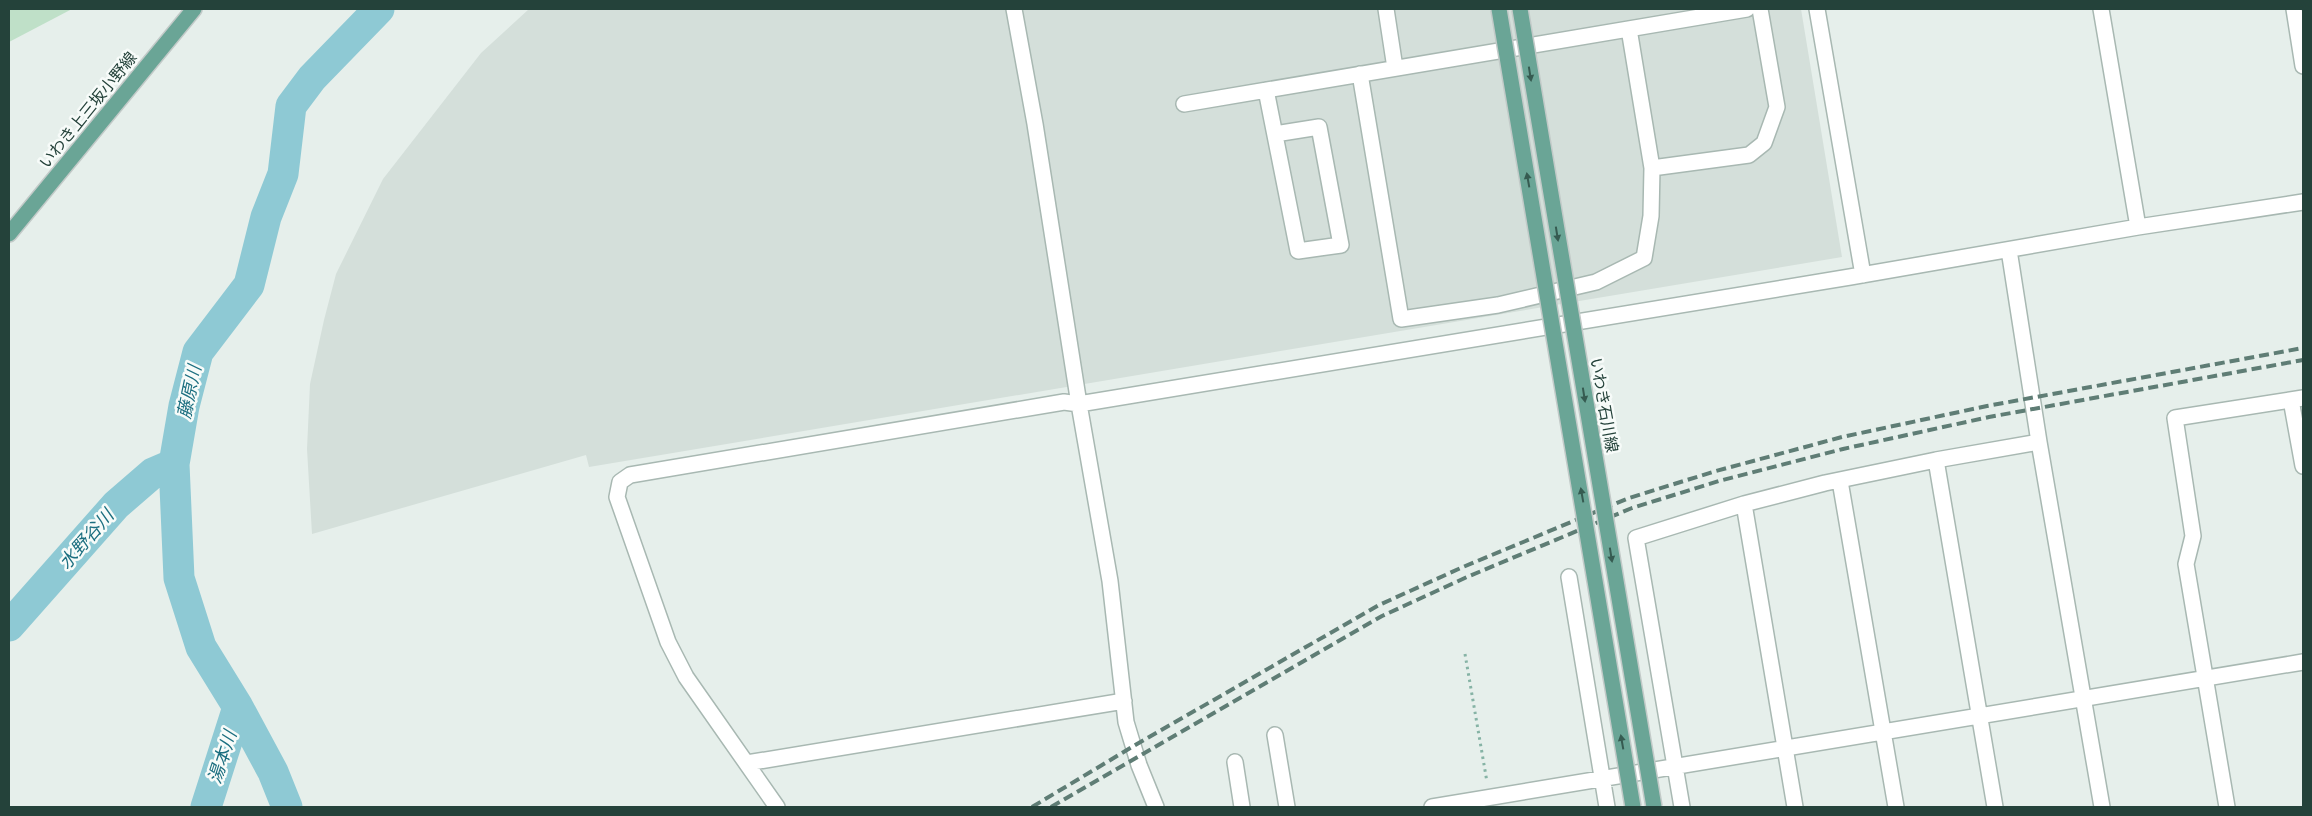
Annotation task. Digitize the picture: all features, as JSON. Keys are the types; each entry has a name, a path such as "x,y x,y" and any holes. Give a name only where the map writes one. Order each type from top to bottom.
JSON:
{"main road":[{"name":"いわき上三坂小野線","path":"9,234 194,9"},
{"path":"1499,9 1633,807"},
{"name":"いわき石川線","path":"1520,9 1654,807"}],"street":[{"path":"1014,9 1035,124 1079,404 1110,581 1126,722 1139,765 1156,807"},
{"path":"1386,9 1395,68"},
{"path":"1184,104 1747,9"},
{"path":"1652,168 1749,155 1764,143 1777,108 1760,9"},
{"path":"1817,9 1862,275"},
{"path":"2101,9 2138,227"},
{"path":"2294,9 2303,66"},
{"path":"1360,74 1401,319 1498,305 1596,282 1644,258 1651,216 1652,168 1630,28"},
{"path":"1266,90 1298,251 1341,244 1319,127 1275,134"},
{"path":"777,807 686,677 668,642 617,497 620,482 630,476 1064,402 1079,404 1862,275 2138,227 2303,202"},
{"path":"2009,250 2039,442 2085,699 2102,807"},
{"path":"2227,807 2186,564 2193,536 2175,418 2297,399 2303,466"},
{"path":"1682,807 1636,538 1744,504 1825,483 1840,482 1936,460 2039,442"},
{"path":"1936,460 1995,807"},
{"path":"1840,482 1896,807"},
{"path":"1744,504 1795,807"},
{"path":"1569,578 1607,807"},
{"path":"1432,807 1785,750 2303,662"},
{"path":"747,763 1124,701"},
{"path":"1276,735 1286,807"},
{"path":"1235,762 1242,807"}],"path":[{"path":"1465,654 1490,798"}],"shaded area":[{"path":"529,9 1801,9 1842,257 589,467 586,455 312,534 307,449 310,384 336,274 383,179 481,53"}],"green space":[{"path":"9,9 72,9 9,42"}],"waterway":[{"name":"藤原川","path":"287,807 273,772 238,707 201,647 179,578 174,464 184,406 198,352 249,285 266,217 283,174 291,106 312,78 379,9"},
{"name":"水野谷川","path":"9,626 116,505 153,473 174,464"},
{"name":"湯本川","path":"206,807 238,707"}],"railway":[{"path":"1032,807 1137,744 1379,605 1463,567 1629,498 1716,471 1842,437 1987,406 2303,348"},
{"path":"1051,807 1382,616 1467,577 1632,508 1719,481 1843,449 1989,417 2303,360"}]}
